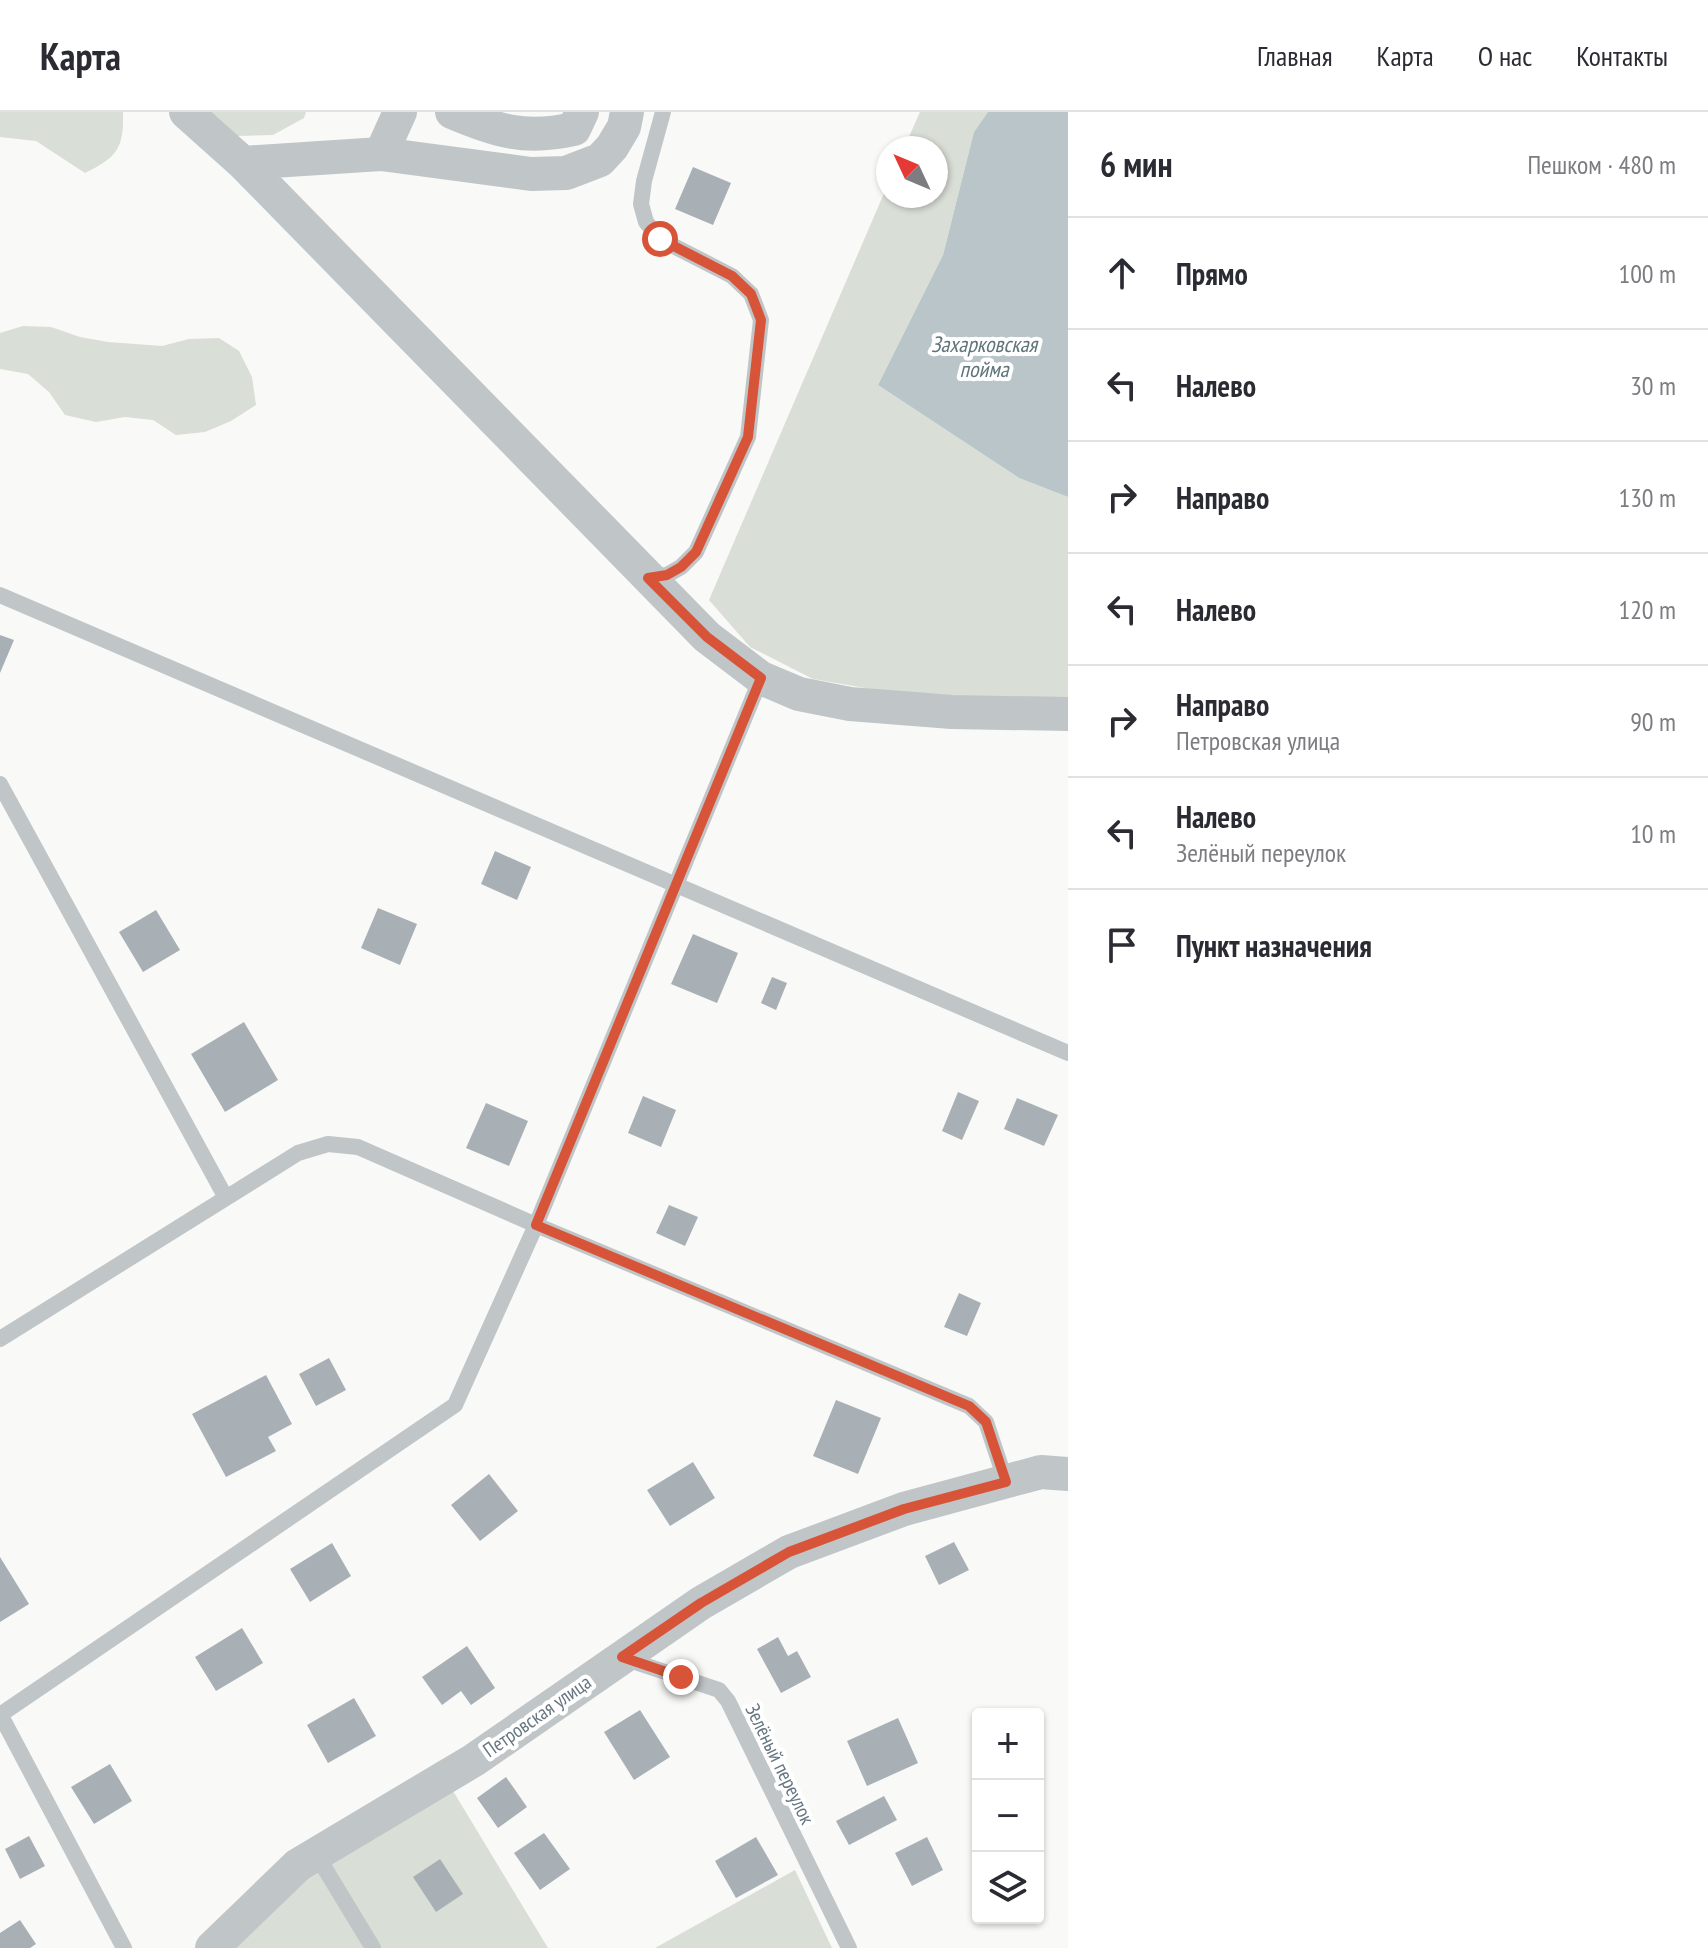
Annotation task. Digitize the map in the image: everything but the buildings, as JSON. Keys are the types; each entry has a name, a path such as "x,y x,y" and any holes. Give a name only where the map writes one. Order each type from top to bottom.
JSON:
{"street":[{"path":"186,112 243,163 707,637 761,678 799,694 850,704 952,712 1068,714"},
{"path":"381,154 400,112"},
{"path":"452,112 496,130 546,136 574,129 582,112"},
{"path":"243,163 381,154 531,174 566,173 600,160 624,127 627,112"},
{"name":"Петровская улица","path":"212,1948 298,1865 474,1760 701,1603 789,1552 904,1509 1041,1472 1068,1474"}],"lane":[{"path":"648,578 667,575 681,567 696,552 748,437 761,320 751,294 732,276 660,239 646,222 641,204 644,181 663,112"},
{"path":"0,595 1068,1053"},
{"path":"124,1948 0,1715 455,1405 536,1225 761,678"},
{"path":"0,784 226,1198"},
{"path":"0,1339 298,1153 328,1144 358,1147 969,1406 986,1422 1006,1482"},
{"name":"Зелёный переулок","path":"622,1657 719,1690 728,1701 849,1948"},
{"path":"316,1854 373,1948"}],"shaded area":[{"path":"0,112 123,112 122,135 111,156 85,173 36,141 0,137"},
{"path":"201,112 306,112 304,118 273,135 236,136"},
{"path":"920,112 988,112 974,132 943,255 878,385 1019,478 1068,497 1068,700 935,700 813,679 750,647 709,600 878,208 948,208 948,136 909,136"},
{"path":"23,326 51,327 108,342 162,346 189,339 219,338 239,351 252,377 256,405 231,421 205,432 176,435 153,420 125,417 96,422 65,415 49,392 28,374 0,369 0,333"},
{"path":"450,1786 548,1948 220,1948 276,1893"},
{"path":"795,1870 832,1948 655,1948"}],"water":[{"name":"Захарковская пойма","path":"988,112 1068,112 1068,497 1019,478 878,385 943,255 974,132"}],"route":[{"path":"660,239 732,276 751,294 761,320 748,437 696,552 681,567 667,575 648,578 707,637 761,678 536,1225 969,1406 986,1422 1006,1482 904,1509 789,1552 701,1603 622,1657 681,1677"}]}
